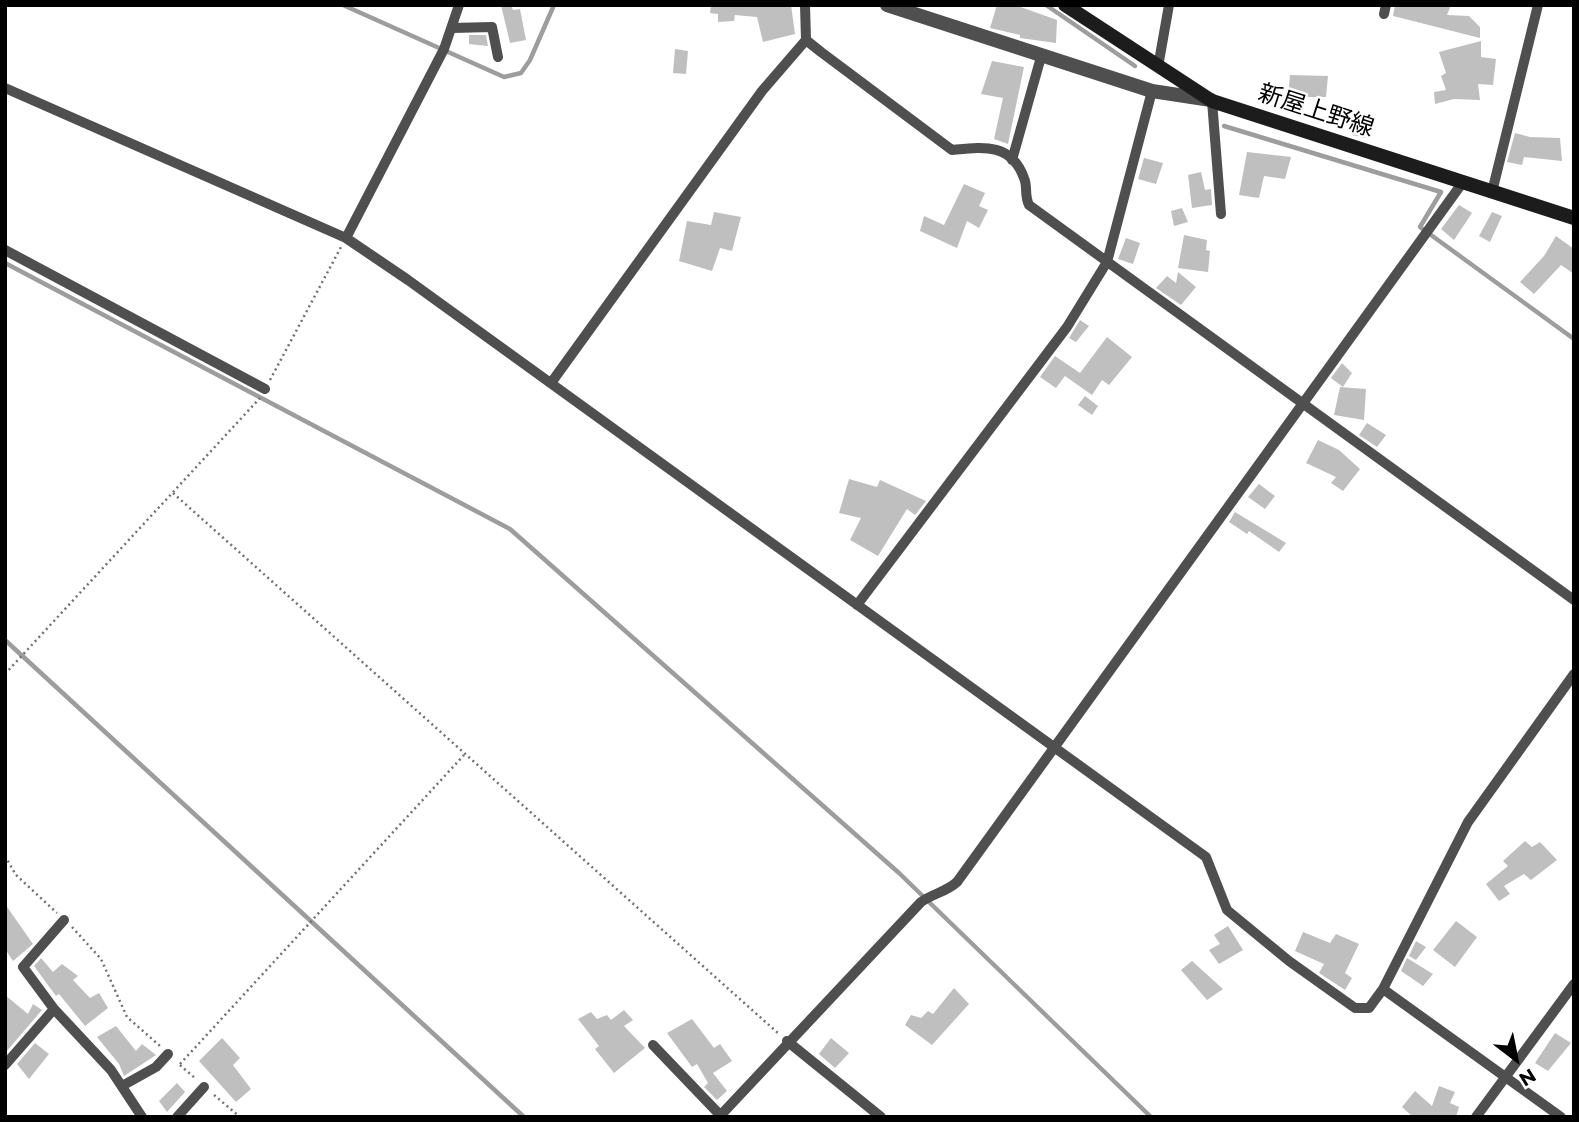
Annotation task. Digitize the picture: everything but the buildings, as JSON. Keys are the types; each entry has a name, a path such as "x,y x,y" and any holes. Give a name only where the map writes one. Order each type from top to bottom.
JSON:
{"main road":[{"name":"新屋上野線","path":"1065,5 1212,101 1574,218"}],"street":[{"path":"346,238 444,49 459,5"},
{"path":"551,383 762,91 806,40 805,5"},
{"path":"887,5 1152,91 1212,101 1221,214"},
{"path":"1158,67 1169,5"},
{"path":"1492,192 1534,6"},
{"path":"452,28 492,27 498,57"},
{"path":"806,40 952,150 985,145 1012,160 1018,165 1026,182 1024,197 1029,205 1574,600"},
{"path":"1012,160 1041,57"},
{"path":"5,88 346,238 1206,857 1227,910 1289,961 1355,1008 1369,1009 1383,989 1468,822 1574,674"},
{"path":"857,606 1067,327 1107,262 1152,91"},
{"path":"653,1045 720,1116 787,1041 921,902 934,893 945,892 957,882 1463,182"},
{"path":"5,250 265,389"},
{"path":"64,920 23,967 54,1009 111,1070 142,1117"},
{"path":"1476,1117 1574,984"},
{"path":"1383,989 1561,1117"},
{"path":"5,1065 54,1009"},
{"path":"787,1041 881,1117"},
{"path":"122,1086 156,1067 168,1054"},
{"path":"177,1117 204,1087"}],"path":[{"path":"5,674 257,404 346,238"},
{"path":"173,493 787,1041"},
{"path":"180,1064 464,755"},
{"path":"5,856 16,875 101,959 127,1017 240,1117"}],"waterway":[{"path":"343,5 504,77 521,73 530,60 554,5"},
{"path":"1046,5 1135,66"},
{"path":"1224,126 1441,192 1420,227 1574,339"},
{"path":"5,263 510,529 899,873 1151,1117"},
{"path":"5,640 524,1117"}]}
